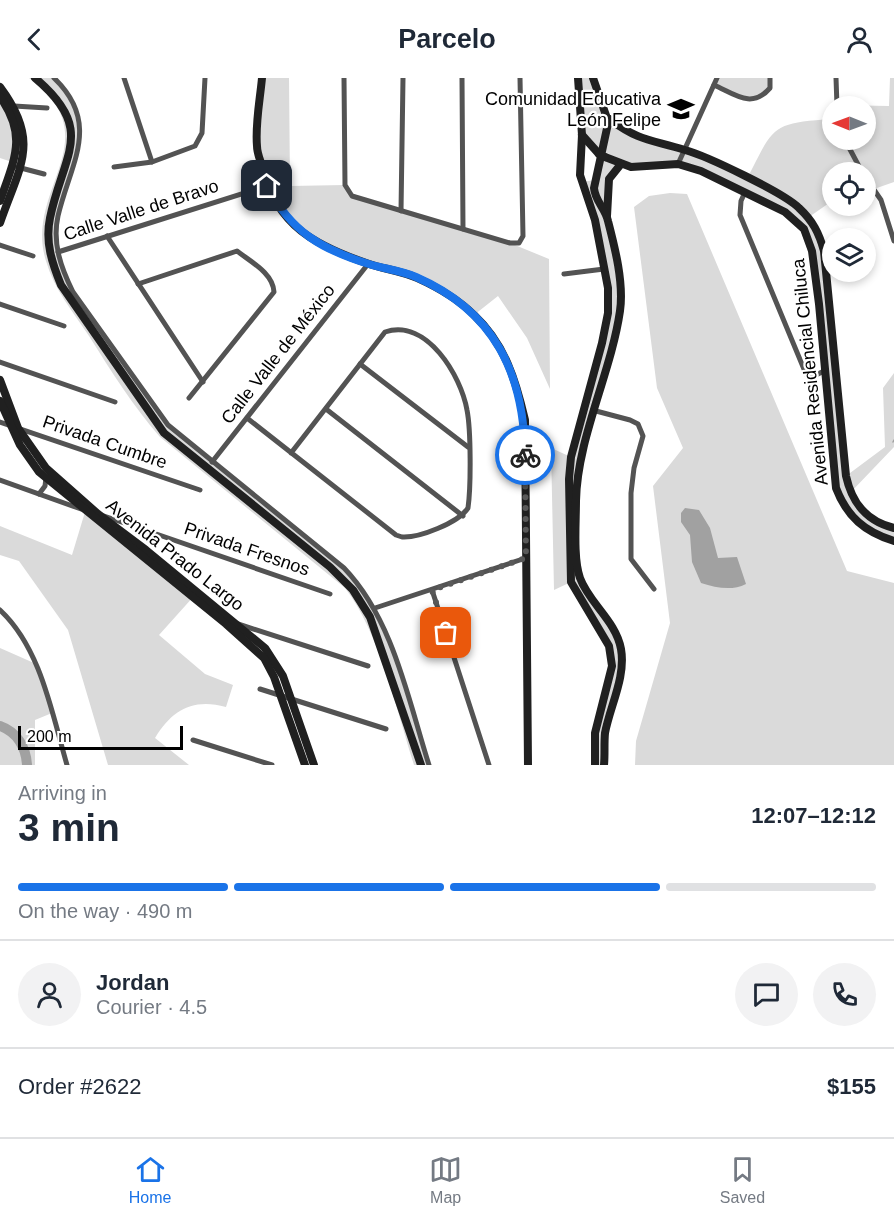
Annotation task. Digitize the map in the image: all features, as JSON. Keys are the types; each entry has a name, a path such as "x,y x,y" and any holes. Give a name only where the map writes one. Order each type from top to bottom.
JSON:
{"street":[{"path":"34,78 54,94 64,108 72,129 70,149 50,218 48,237 51,259 61,285 164,433 330,567 353,590 370,617 421,765"},
{"path":"54,78 74,104 80,123 81,140 58,217 58,252 62,270 73,292 168,425 344,568 360,584 375,608 429,765"},
{"path":"124,78 152,162"},
{"path":"114,167 152,162 189,151 199,141 205,78"},
{"path":"262,78 257,147 267,186 279,209 304,236 368,264 415,277 474,315 495,339 514,373 525,420 528,765"},
{"path":"344,78 348,191 352,196 510,243 519,243 523,236 520,78"},
{"path":"401,211 403,78"},
{"path":"462,78 463,229"},
{"path":"578,78 585,143 581,182 595,220 604,269 608,313 571,457 573,559 580,580 615,632 621,648 622,667 605,734 604,765"},
{"path":"593,78 597,95 609,119 594,188 595,198 607,218"},
{"path":"678,164 717,78"},
{"path":"714,85 750,101 762,98 770,88 770,78"},
{"path":"836,78 837,96"},
{"path":"0,87 18,135 15,167 0,201"},
{"path":"580,99 589,100 597,95"},
{"path":"0,223 24,140 22,123 14,106 3,98"},
{"path":"14,106 47,108"},
{"name":"Avenida Residencial Chiluca","path":"609,119 617,126 645,141 685,150 797,205 814,224 824,251 846,476 850,493 869,518 894,528"},
{"name":"Avenida Residencial Chiluca","path":"585,143 602,156 631,167 678,164 702,171 797,220 808,238 814,267 826,370 834,477 840,498 860,525 875,535 894,541"},
{"path":"595,765 595,733 612,666 611,656 609,646 571,582 577,481 618,321 621,293 607,218 609,179 621,164"},
{"path":"15,167 44,174"},
{"name":"Calle Valle de Bravo","path":"58,252 267,186"},
{"path":"746,192 741,201 740,214 806,374 810,378 816,377 826,370"},
{"path":"876,193 881,200 894,238"},
{"path":"107,236 203,382"},
{"path":"0,245 33,256"},
{"path":"138,284 237,250 268,276 274,284 274,292 189,398"},
{"name":"Calle Valle de México","path":"212,462 368,264"},
{"path":"564,274 604,269"},
{"path":"0,304 64,326"},
{"path":"247,418 291,453 402,537 453,522 463,516 469,498 467,410 460,387 434,346 410,332 395,329 386,332 291,453"},
{"path":"0,362 115,402"},
{"path":"360,364 468,447"},
{"name":"Avenida Prado Largo","path":"0,380 20,445 46,478 226,624 264,658 281,696 305,765"},
{"name":"Avenida Prado Largo","path":"0,401 14,427 46,468 98,514 131,538 266,648 276,662 292,700 314,765"},
{"path":"326,409 463,516"},
{"path":"596,411 638,424 643,436 634,468 631,493 631,559 654,589"},
{"name":"Privada Cumbre","path":"0,422 200,490"},
{"path":"39,494 45,486 46,478"},
{"name":"Privada Fresnos","path":"0,480 330,594"},
{"path":"131,538 135,527"},
{"path":"375,608 526,558"},
{"path":"432,590 489,765"},
{"path":"0,610 24,640 42,681 67,765"},
{"path":"226,624 237,623 368,666"},
{"path":"260,689 386,729"},
{"path":"193,740 272,765"}],"shaded area":[{"path":"29,78 55,78 74,104 81,140 58,217 58,252 73,292 168,425 360,584 390,646 429,765 414,765 377,649 357,605 345,588 160,437 123,388 59,291 49,271 42,235 45,211 65,144 63,122 53,100"},
{"path":"262,78 289,78 290,186 345,185 352,196 510,243 549,259 550,389 527,338 498,296 474,315 415,277 317,242 279,209 257,147"},
{"path":"578,78 593,78 613,124 685,150 747,179 770,138 785,126 797,123 822,120 822,150 876,150 876,106 889,106 890,78 894,78 894,182 876,188 876,162 822,162 822,208 809,217 821,237 822,282 826,282 846,476 885,447 883,388 894,373 894,447 850,493 860,508 894,528 894,541 875,535 840,498 814,267 797,221 683,165 620,166 607,191 621,293 620,311 580,464 577,569 615,632 622,667 605,734 604,765 595,765 595,733 612,666 609,646 571,582 554,590 551,448 571,457 608,313 604,269 581,182 596,180 602,157 586,140"},
{"path":"717,78 770,78 770,88 750,101 714,85"},
{"path":"0,97 14,120 12,162 0,158"},
{"path":"670,193 687,194 847,571 894,583 894,765 635,765 636,741 670,623 653,486 683,448 657,388 634,207 649,196"},
{"path":"685,508 699,510 710,528 718,558 737,557 746,584 735,588 724,588 701,583 692,562 690,535 681,522 681,513"},
{"path":"85,512 194,596 159,635 205,674 233,685 226,707 203,704 184,709 169,720 155,738 189,765 108,765 68,630 19,561 0,555 0,526 72,555"},
{"path":"0,648 34,663 52,713 35,720 35,765 0,765"}],"waterway":[{"path":"0,726 20,741 27,765"}],"way so far":[{"path":"446,633 432,590 526,558 525,455"}],"place":[{"name":"Comunidad Educativa León Felipe","path":"681,109"}],"route":[{"path":"267,186 279,209 304,236 368,264 415,277 443,292 474,315 495,339 514,373 525,420 525,455"}]}
